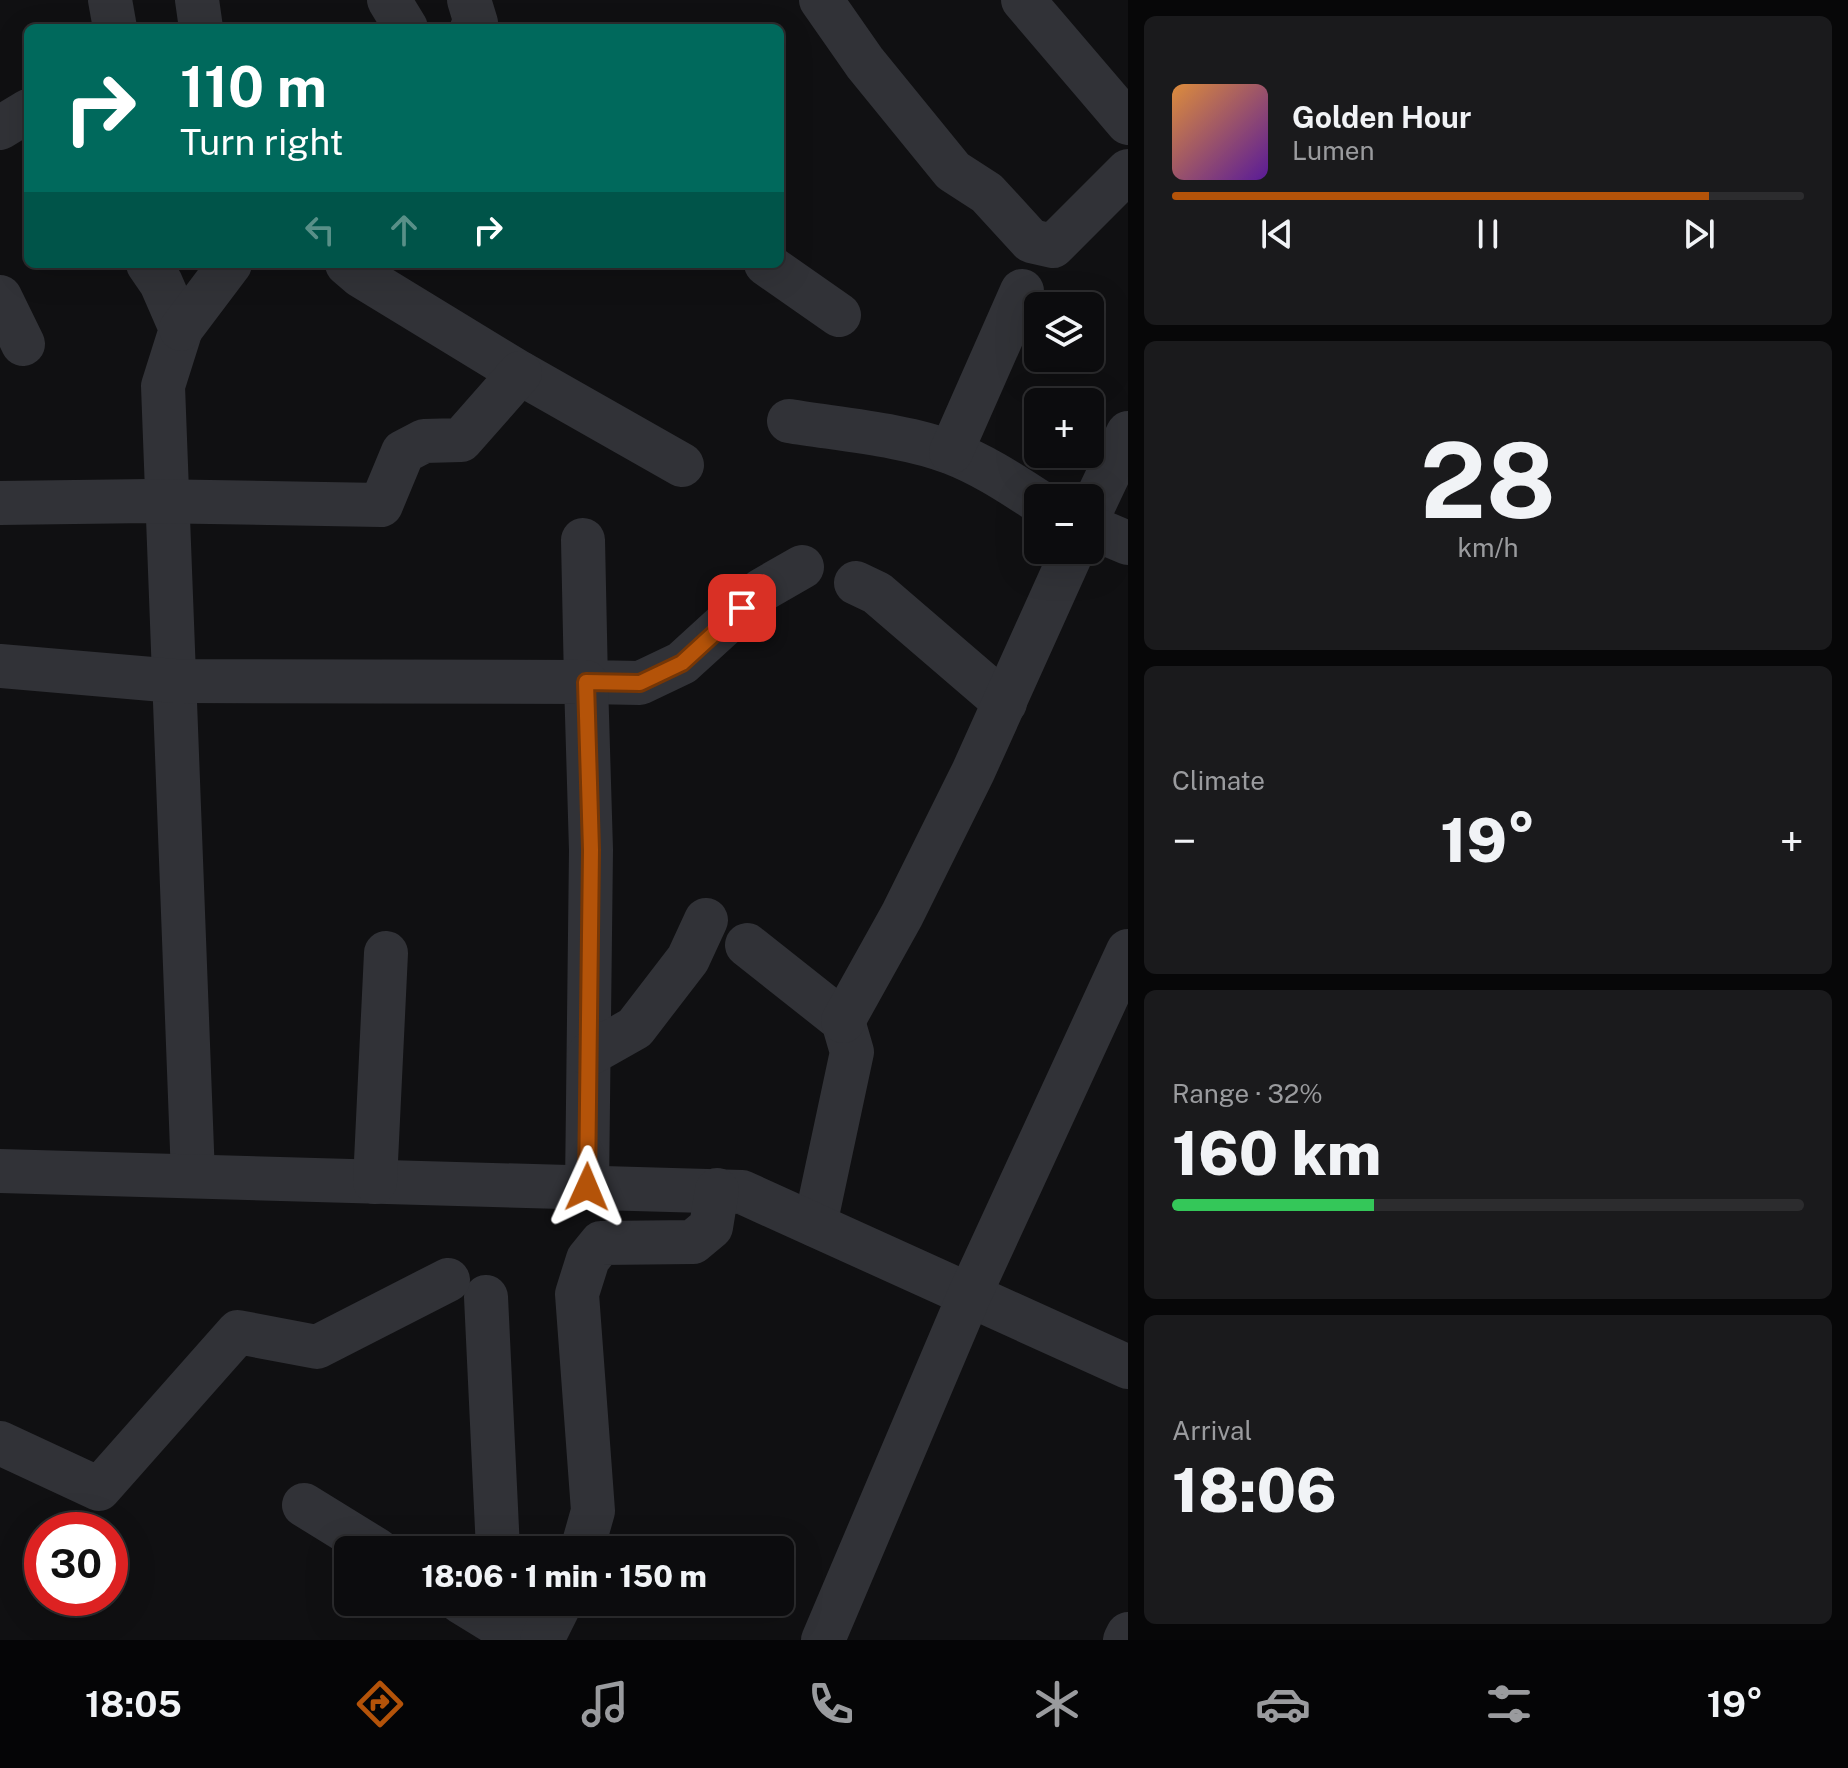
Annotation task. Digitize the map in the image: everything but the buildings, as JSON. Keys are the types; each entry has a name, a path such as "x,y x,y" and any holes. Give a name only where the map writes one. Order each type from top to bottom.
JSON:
{"street":[{"path":"110,0 114,24"},
{"path":"197,0 200,24"},
{"path":"389,0 404,24"},
{"path":"821,0 865,63 953,171 987,193 1031,241 1053,246 1128,171"},
{"path":"1023,0 1128,123"},
{"path":"0,128 24,113"},
{"path":"151,268 161,283 181,329"},
{"path":"193,1176 163,386 181,329 227,268"},
{"path":"352,268 520,373 682,465"},
{"path":"772,268 839,315"},
{"path":"951,452 1022,291"},
{"path":"0,297 23,344"},
{"path":"0,503 381,505 403,452 424,441 461,440 520,373"},
{"path":"789,421 926,444 993,472 1024,492"},
{"path":"1104,484 1128,433"},
{"path":"1104,533 1128,543"},
{"path":"583,540 591,850 587,1187"},
{"path":"843,1021 902,915 973,772 1067,564"},
{"path":"0,666 175,681 640,683 682,663 762,590 802,567"},
{"path":"856,583 877,593 1005,703"},
{"path":"589,1054 635,1028 688,959 706,920"},
{"path":"747,945 843,1021 852,1052 815,1225"},
{"path":"823,1640 969,1296 1128,951"},
{"path":"375,1182 386,953"},
{"path":"0,1171 742,1192 1128,1367"},
{"path":"586,1536 593,1511 577,1294 588,1259 601,1243 693,1242 711,1227 717,1190"},
{"path":"0,1443 99,1489 238,1332 317,1347 467,1289 496,1536"},
{"path":"304,1505 354,1536"},
{"path":"492,1616 517,1627 536,1616"},
{"path":"1125,1640 1128,1634"}],"route":[{"path":"587,1187 591,850 586,682 640,683 682,663 742,608"}]}
